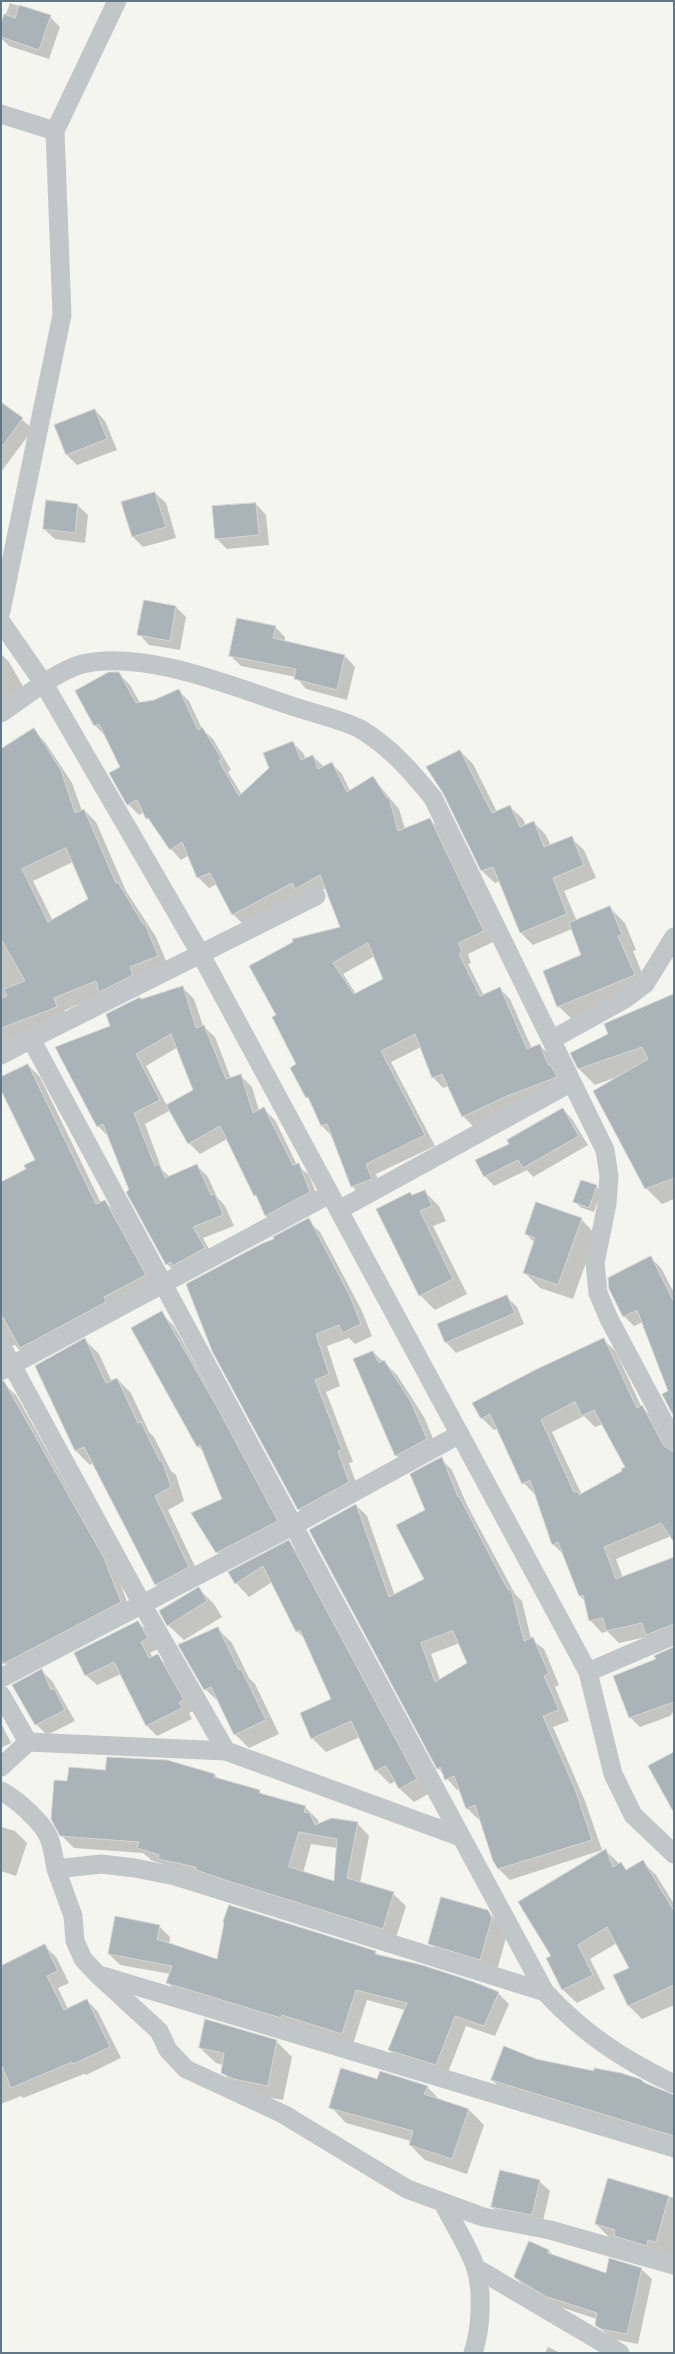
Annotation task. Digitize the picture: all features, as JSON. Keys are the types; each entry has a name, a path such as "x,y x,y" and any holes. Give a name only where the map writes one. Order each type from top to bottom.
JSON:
{"street":[{"path":"1,611 62,314 55,131 117,1"},
{"path":"1,114 55,131"},
{"path":"1,622 44,684 200,953 588,1672 617,1782 632,1815 674,1854"},
{"path":"1,713 44,684 80,665 112,660 150,664 196,675 361,729 401,760 433,798 605,1150 609,1176 607,1204 595,1263 598,1293 609,1319 674,1441"},
{"path":"1,1055 316,896"},
{"path":"551,1040 625,999 645,984 674,937"},
{"path":"31,1039 545,1992 568,2017 596,2041 638,2067 674,2084"},
{"path":"7,1368 164,1285 335,1202 572,1082"},
{"path":"1,1345 7,1368 226,1751"},
{"path":"1,1678 294,1525 460,1434"},
{"path":"588,1672 674,1635"},
{"path":"1,1695 28,1742"},
{"path":"1,1767 28,1742 226,1751 461,1837"},
{"path":"1,1791 11,1796 28,1812 49,1837 56,1869 73,1916 75,1941 83,1959 159,2031 168,2050 186,2069 283,2114 407,2189 484,2217 550,2230 674,2265"},
{"path":"56,1869 101,1864 175,1876 545,1992"},
{"path":"97,1974 674,2148"},
{"path":"443,2203 476,2268 480,2310 477,2341 473,2353"},
{"path":"476,2268 620,2353"}],"building":[{"path":"19,5 51,15 39,50 1,37 1,24 4,14 15,18"},
{"path":"1,402 23,418 1,448"},
{"path":"95,409 107,439 66,455 54,425"},
{"path":"155,492 166,527 132,537 121,502"},
{"path":"46,500 78,504 75,533 43,529"},
{"path":"256,503 259,535 215,539 212,506"},
{"path":"144,600 176,606 170,641 137,635"},
{"path":"237,618 276,626 273,638 345,655 337,690 294,679 296,669 229,656"},
{"path":"109,672 119,672 136,703 154,700 179,689 198,730 202,727 222,759 219,761 239,796 269,768 263,753 293,741 301,760 313,755 318,769 332,762 347,792 373,776 387,798 389,797 398,831 430,818 484,931 458,943 462,952 459,954 480,996 500,987 527,1049 540,1044 548,1065 550,1064 557,1077 507,1096 462,1117 442,1074 432,1078 415,1034 381,1051 425,1135 366,1164 372,1179 351,1187 327,1124 321,1126 308,1097 306,1098 290,1068 296,1064 272,1017 276,1015 249,966 293,942 292,939 340,927 320,875 295,889 292,883 232,915 210,873 197,878 182,842 170,850 148,818 146,819 137,800 127,805 109,773 120,767 99,724 94,726 75,691","holes":["368,943 383,979 354,994 333,963"]},
{"path":"34,728 61,770 75,813 84,809 116,883 118,882 143,924 145,924 158,956 130,967 133,975 99,992 96,981 54,998 57,1007 1,1028 1,998 7,996 4,989 25,981 1,939 1,749","holes":["66,848 88,899 48,922 22,869"]},
{"path":"460,750 492,813 510,805 520,827 534,821 544,847 572,836 584,865 553,878 567,914 520,933 493,867 481,871 443,793 426,767"},
{"path":"610,906 622,934 618,936 635,975 557,1007 543,971 581,955 569,923"},
{"path":"183,986 196,1028 204,1025 226,1079 241,1074 253,1113 264,1107 293,1165 299,1163 310,1192 265,1216 220,1126 188,1144 166,1105 193,1090 171,1034 136,1054 160,1100 134,1113 155,1166 159,1164 165,1178 197,1164 211,1195 215,1194 223,1215 193,1227 205,1248 172,1266 171,1262 166,1265 126,1192 129,1190 103,1124 97,1127 55,1047 110,1026 106,1014 140,997 141,999"},
{"path":"674,994 674,1178 645,1189 593,1091 648,1059 642,1047 578,1069 570,1053 608,1034 604,1024"},
{"path":"28,1064 96,1204 105,1200 146,1275 104,1297 106,1302 20,1348 1,1314 1,1182 26,1169 24,1165 35,1160 1,1090 1,1077"},
{"path":"563,1108 579,1136 523,1168 518,1160 484,1177 475,1160 509,1144 507,1140"},
{"path":"581,1180 597,1185 589,1208 573,1202"},
{"path":"425,1190 432,1206 420,1211 453,1279 419,1296 376,1209 410,1192 412,1195"},
{"path":"536,1202 582,1218 558,1285 523,1273 535,1238 525,1234"},
{"path":"309,1218 350,1296 361,1324 342,1333 339,1325 316,1334 329,1374 315,1380 342,1450 338,1451 349,1482 298,1510 212,1351 186,1284 274,1239 273,1237"},
{"path":"651,1256 674,1302 674,1417 662,1394 668,1391 637,1310 623,1317 609,1289 608,1278"},
{"path":"507,1295 515,1313 445,1343 437,1324"},
{"path":"162,1311 216,1405 278,1521 216,1553 191,1513 222,1499 200,1445 197,1447 131,1328"},
{"path":"85,1338 106,1383 117,1378 138,1423 141,1422 160,1461 162,1460 171,1487 155,1496 189,1567 155,1585 84,1447 75,1451 35,1366"},
{"path":"604,1338 637,1408 642,1405 664,1446 674,1452 674,1542 661,1523 604,1547 616,1579 674,1557 674,1624 646,1635 642,1623 606,1631 603,1618 589,1621 583,1595 579,1596 558,1542 552,1545 530,1480 522,1484 490,1414 481,1419 472,1403 535,1370","holes":["575,1402 582,1416 594,1410 625,1467 621,1469 622,1471 579,1495 577,1491 574,1492 541,1420"]},
{"path":"373,1351 379,1363 384,1360 411,1402 427,1439 395,1456 353,1359"},
{"path":"4,1381 104,1558 121,1602 3,1664 1,1659 1,1382"},
{"path":"442,1457 458,1497 508,1590 511,1589 524,1641 533,1637 549,1674 544,1676 559,1710 543,1716 575,1789 592,1840 498,1869 493,1861 475,1805 466,1809 454,1776 445,1780 440,1767 437,1769 309,1530 356,1504 389,1597 424,1579 396,1525 425,1510 410,1474","holes":["453,1631 467,1663 435,1682 421,1643"]},
{"path":"289,1540 417,1779 399,1789 386,1766 375,1771 351,1721 311,1739 300,1713 331,1699 300,1630 296,1632 263,1566 235,1584 228,1572"},
{"path":"199,1587 207,1601 167,1626 159,1611"},
{"path":"138,1621 148,1638 141,1642 149,1658 158,1654 184,1700 179,1702 182,1708 146,1726 114,1662 85,1676 74,1653"},
{"path":"218,1627 266,1720 234,1735 211,1687 204,1690 178,1645"},
{"path":"674,1647 674,1702 629,1718 613,1676 656,1659 654,1656"},
{"path":"42,1669 51,1690 54,1688 65,1710 35,1725 12,1685"},
{"path":"674,1752 674,1813 648,1766"},
{"path":"107,1757 167,1760 215,1774 214,1777 260,1790 259,1793 306,1806 304,1812 310,1813 315,1825 332,1818 358,1822 347,1878 394,1892 383,1929 228,1881 196,1870 196,1867 158,1859 159,1855 137,1848 139,1842 60,1836 51,1819 54,1780 67,1781 69,1767 105,1770","holes":["299,1832 337,1839 334,1881 289,1867"]},
{"path":"606,1849 613,1867 621,1862 626,1870 643,1860 674,1911 674,1985 628,2006 613,1975 629,1968 607,1927 578,1945 593,1975 562,1990 546,1958 551,1956 518,1902"},
{"path":"441,1897 488,1910 492,1918 480,1960 428,1944"},
{"path":"229,1905 376,1951 375,1954 422,1965 499,1992 484,2026 455,2016 436,2065 388,2050 407,2003 356,1990 342,2034 282,2015 281,2018 166,1983 172,1966 108,1954 115,1916 160,1925 157,1939 217,1959 223,1922"},
{"path":"45,1944 58,1971 47,1976 64,2010 87,1999 110,2047 73,2064 72,2062 11,2088 1,2064 1,1966"},
{"path":"205,2019 277,2040 268,2086 234,2079 221,2073 224,2053 199,2048"},
{"path":"504,2046 536,2059 594,2071 594,2068 621,2073 640,2079 674,2095 674,2136 491,2080"},
{"path":"341,2068 377,2079 380,2071 428,2086 424,2094 469,2109 452,2159 409,2145 413,2131 329,2108"},
{"path":"500,2170 540,2180 532,2215 491,2207"},
{"path":"608,2178 669,2196 656,2242 648,2240 647,2246 614,2236 615,2230 595,2224"},
{"path":"529,2241 549,2250 548,2253 606,2273 609,2258 642,2268 627,2334 601,2329 595,2325 597,2313 545,2296 514,2277"}]}
